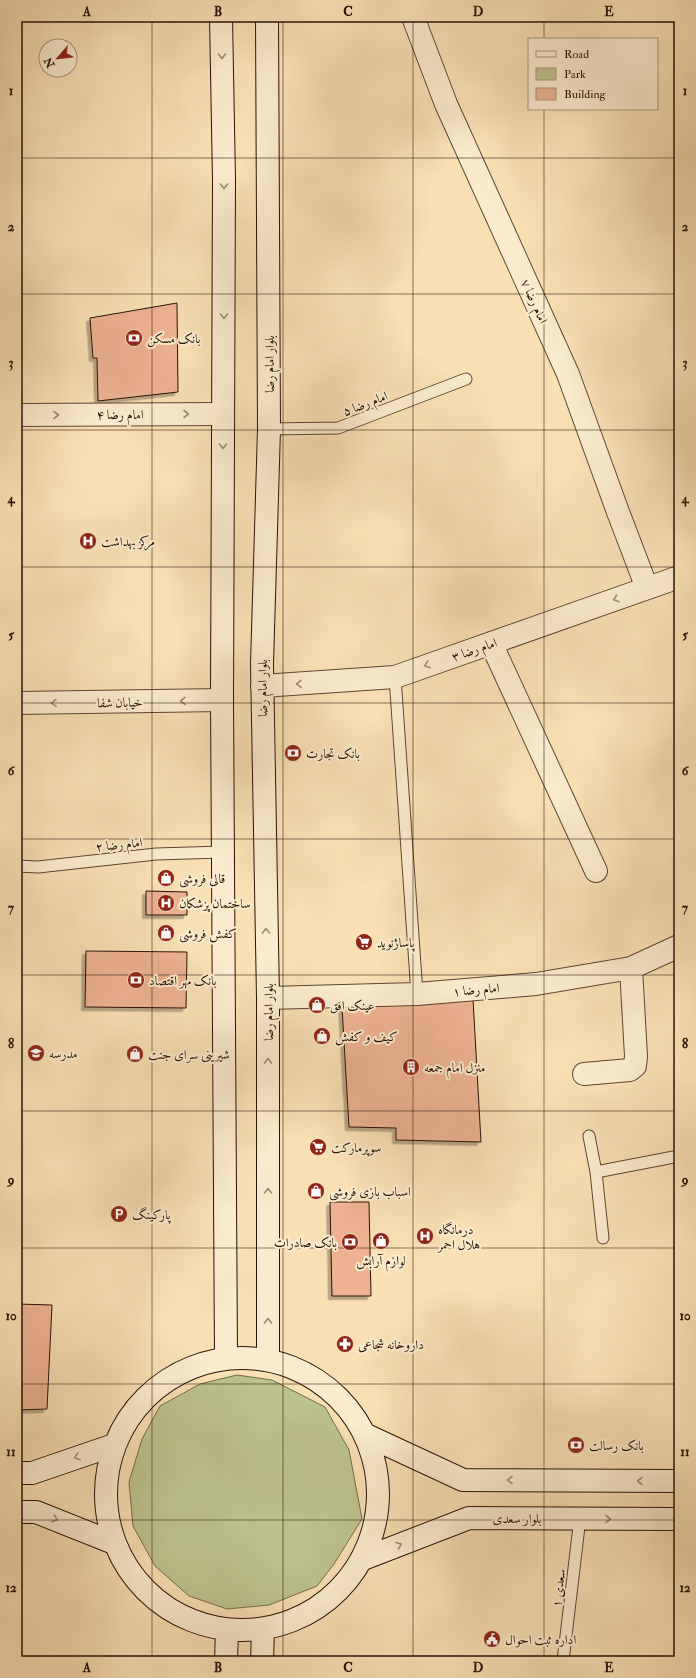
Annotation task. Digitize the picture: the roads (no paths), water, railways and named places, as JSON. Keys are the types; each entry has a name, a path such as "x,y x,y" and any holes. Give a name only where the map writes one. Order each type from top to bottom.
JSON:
{"main road":[{"path":"221,17 224,181 222,700 226,1358"},
{"name":"بلوار امام رضا","path":"267,17 269,429 262,686 268,998 268,1360"},
{"name":"امام رضا ۷","path":"413,17 446,104 568,374 647,588"},
{"name":"امام رضا ۴","path":"17,415 223,414"},
{"name":"امام رضا ۳","path":"262,686 395,677 679,577"},
{"path":"491,643 596,871"},
{"name":"خیابان شفا","path":"17,703 222,700"},
{"name":"امام رضا ۱","path":"268,998 417,994 536,984 630,968 677,952"},
{"path":"584,1074 630,1070 635,1066 636,1056 630,968"},
{"path":"226,1358 268,1360 308,1374 342,1400 366,1435 378,1476 377,1519 363,1559 338,1593 303,1617 263,1630 226,1630 179,1616 140,1585 114,1543 105,1494 114,1445 139,1402 179,1372 226,1358"},
{"path":"366,1435 463,1480 679,1481"},
{"path":"17,1473 32,1473 114,1445"},
{"path":"17,1512 36,1512 114,1543"},
{"name":"بلوار سعدی","path":"363,1559 469,1518 679,1519"},
{"path":"226,1630 226,1661"},
{"path":"262,1661 263,1630"}],"lane":[{"name":"امام رضا ۵","path":"269,429 338,428 466,379"},
{"path":"395,677 417,994"},
{"name":"امام رضا ۲","path":"17,866 38,867 156,854 223,852"},
{"path":"589,1136 596,1172 603,1238"},
{"path":"596,1172 679,1156"},
{"name":"سعدی ۱","path":"564,1661 580,1518"}],"place":[{"name":"بانک مسکن","path":"134,338"},
{"name":"مرکز بهداشت","path":"88,541"},
{"name":"بانک تجارت","path":"293,753"},
{"name":"قالی فروشی","path":"166,878"},
{"name":"ساختمان پزشکان","path":"166,903"},
{"name":"کفش فروشی","path":"166,933"},
{"name":"پاساژنوید","path":"364,942"},
{"name":"بانک مهر اقتصاد","path":"136,980"},
{"name":"عینک افق","path":"317,1005"},
{"name":"کیف و کفش","path":"322,1036"},
{"name":"مدرسه","path":"36,1053"},
{"name":"شیرینی سرای جنت","path":"135,1054"},
{"name":"منزل امام جمعه","path":"411,1067"},
{"name":"سوپرمارکت","path":"318,1147"},
{"name":"اسباب بازی فروشی","path":"316,1191"},
{"name":"پارکینگ","path":"119,1214"},
{"name":"درمانگاه هلال احمر","path":"425,1236"},
{"name":"لوازم آرابش","path":"381,1241"},
{"name":"بانک صادرات","path":"350,1242"},
{"name":"داروخانه شجاعی","path":"345,1344"},
{"name":"بانک رسالت","path":"576,1445"},
{"name":"اداره ثبت احوال","path":"492,1639"}]}
